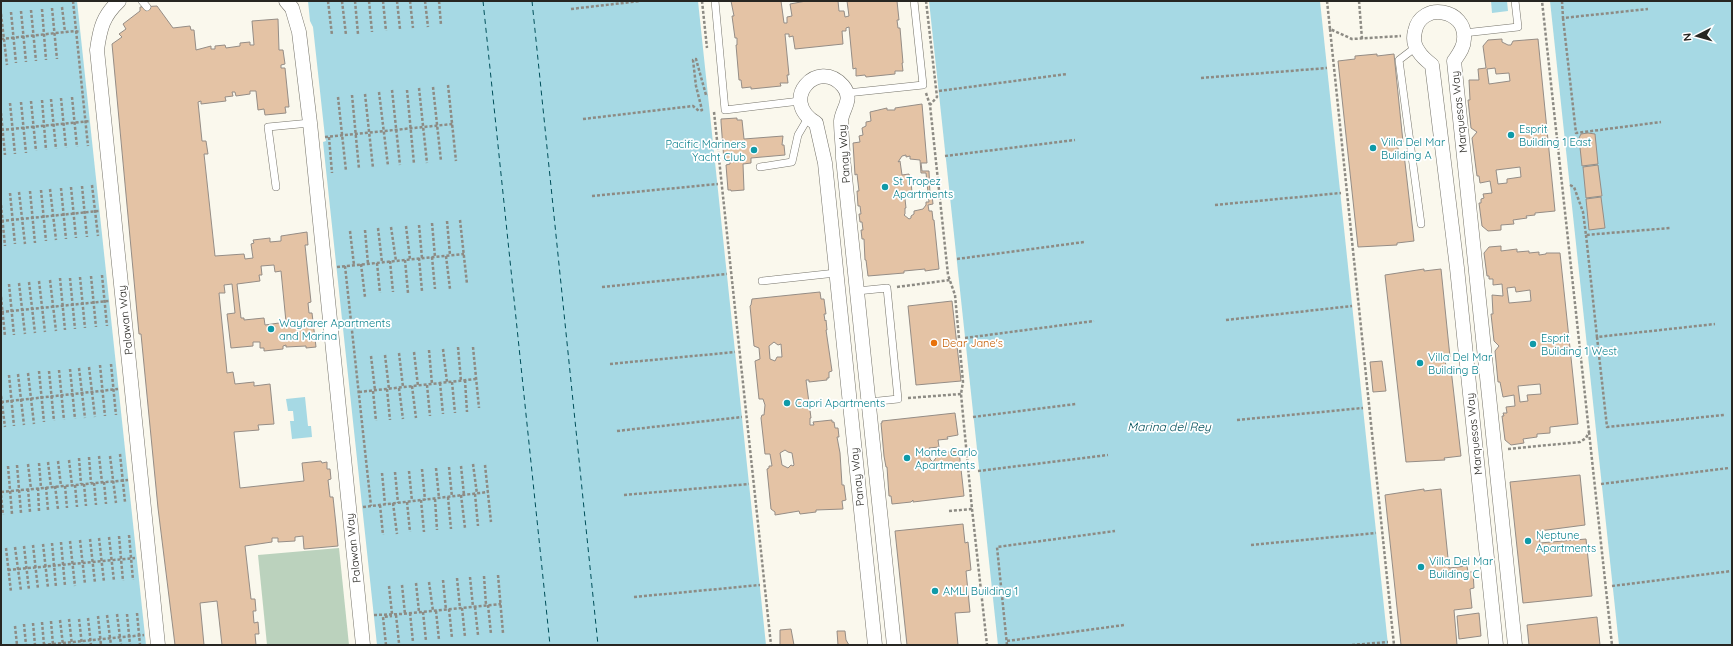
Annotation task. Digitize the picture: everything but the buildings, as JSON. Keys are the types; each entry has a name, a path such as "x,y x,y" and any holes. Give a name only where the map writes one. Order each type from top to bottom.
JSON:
{"street":[{"name":"Palawan Way","path":"119,1 109,10 100,29 97,50 158,645"},
{"name":"Palawan Way","path":"286,1 292,8 299,32 310,123 363,645"},
{"path":"1415,41 1416,27 1420,20 1426,15 1434,12 1450,14 1457,18 1462,25 1464,33"},
{"name":"Marquesas Way","path":"1464,33 1462,47 1454,61 1515,645"},
{"name":"Marquesas Way","path":"1415,41 1419,53 1432,65 1457,268 1496,645"},
{"path":"800,101 802,90 807,83 816,77 825,76 836,80 844,87 847,93"},
{"name":"Panay Way","path":"847,93 848,102 841,119 843,158 894,645"},
{"name":"Panay Way","path":"800,101 801,109 808,118 816,123 825,162 875,645"},
{"path":"1457,268 1475,268"},
{"path":"1476,453 1494,451"}],"lane":[{"path":"715,1 725,110 800,101"},
{"path":"847,93 923,85 914,1"},
{"path":"1464,33 1518,27 1515,1"},
{"path":"1415,41 1400,60 1421,224"},
{"path":"760,167 792,162 798,135 808,118"},
{"path":"276,187 268,127 310,123"},
{"path":"762,281 836,273"},
{"path":"857,291 886,288 898,399 869,402"}],"path":[{"path":"73,1 88,146"},
{"path":"328,1 332,35"},
{"path":"342,1 346,35"},
{"path":"355,1 358,34"},
{"path":"369,1 372,32"},
{"path":"383,1 386,31"},
{"path":"396,1 400,29"},
{"path":"410,1 413,28"},
{"path":"425,1 428,27"},
{"path":"439,1 441,25"},
{"path":"571,9 640,1"},
{"path":"702,1 708,56"},
{"path":"1327,1 1394,645"},
{"path":"1359,1 1362,39"},
{"path":"1542,1 1612,645"},
{"path":"1562,1 1576,133 1661,122"},
{"path":"62,7 64,32"},
{"path":"42,8 46,60"},
{"path":"52,8 57,59"},
{"path":"1564,18 1648,9"},
{"path":"31,10 36,61"},
{"path":"21,11 26,62"},
{"path":"11,12 16,63"},
{"path":"1,14 7,65"},
{"path":"1330,29 1352,39 1415,41"},
{"path":"1,39 75,31 80,32"},
{"path":"583,119 693,106 698,111 702,110 695,79 693,60 696,59 706,95 708,95"},
{"path":"1201,78 1327,68"},
{"path":"939,91 1067,74"},
{"path":"923,85 930,105 950,280 955,295 964,382 961,394 987,645"},
{"path":"448,86 456,161"},
{"path":"433,87 441,161"},
{"path":"419,88 427,163"},
{"path":"392,90 400,165"},
{"path":"407,90 414,164"},
{"path":"379,92 388,166"},
{"path":"365,94 373,168"},
{"path":"352,95 359,169"},
{"path":"72,97 77,147"},
{"path":"338,97 346,171"},
{"path":"61,98 66,148"},
{"path":"51,99 56,149"},
{"path":"42,100 46,150"},
{"path":"31,101 36,151"},
{"path":"21,102 26,153"},
{"path":"10,103 15,154"},
{"path":"714,111 771,645"},
{"path":"1,113 5,155"},
{"path":"1,130 90,121"},
{"path":"332,173 327,137 453,124"},
{"path":"945,156 1075,140"},
{"path":"592,196 718,184"},
{"path":"92,185 98,236"},
{"path":"1570,185 1574,186 1583,212 1607,427 1724,415"},
{"path":"82,186 87,237"},
{"path":"71,187 76,238"},
{"path":"61,188 66,239"},
{"path":"50,189 56,240"},
{"path":"41,190 46,241"},
{"path":"30,191 35,242"},
{"path":"19,192 25,244"},
{"path":"10,193 15,244"},
{"path":"1215,205 1340,194"},
{"path":"1,206 5,246"},
{"path":"1,221 100,211"},
{"path":"460,220 467,284"},
{"path":"447,221 450,255"},
{"path":"432,223 436,289"},
{"path":"418,225 422,291"},
{"path":"406,226 410,259"},
{"path":"392,227 396,261"},
{"path":"378,228 382,262"},
{"path":"1586,235 1670,228"},
{"path":"364,230 368,264"},
{"path":"350,231 354,265"},
{"path":"957,259 1084,242"},
{"path":"336,267 464,254"},
{"path":"446,256 450,289"},
{"path":"405,260 408,293"},
{"path":"390,261 393,292"},
{"path":"377,263 380,293"},
{"path":"362,264 365,297"},
{"path":"345,266 371,506"},
{"path":"602,287 727,274"},
{"path":"102,275 107,326"},
{"path":"91,276 96,327"},
{"path":"80,277 85,328"},
{"path":"60,278 66,330"},
{"path":"70,278 75,329"},
{"path":"50,280 56,331"},
{"path":"886,288 950,280"},
{"path":"39,281 45,332"},
{"path":"29,282 34,333"},
{"path":"19,283 25,334"},
{"path":"9,284 14,335"},
{"path":"1,297 5,336"},
{"path":"1,312 109,301"},
{"path":"1226,320 1352,306"},
{"path":"965,338 1094,321"},
{"path":"1597,337 1714,324"},
{"path":"458,347 467,412"},
{"path":"473,347 479,408"},
{"path":"443,349 447,382"},
{"path":"429,350 432,384"},
{"path":"414,352 418,386"},
{"path":"610,364 736,352"},
{"path":"399,354 403,387"},
{"path":"385,355 390,420"},
{"path":"371,356 376,421"},
{"path":"111,364 116,415"},
{"path":"100,365 105,416"},
{"path":"89,367 95,417"},
{"path":"79,368 86,418"},
{"path":"70,369 75,419"},
{"path":"59,370 64,420"},
{"path":"39,371 44,422"},
{"path":"49,371 54,421"},
{"path":"28,373 34,424"},
{"path":"18,374 24,425"},
{"path":"9,375 14,426"},
{"path":"359,392 476,379"},
{"path":"452,382 455,413"},
{"path":"440,383 443,414"},
{"path":"427,385 430,416"},
{"path":"412,386 416,418"},
{"path":"1,402 119,388"},
{"path":"399,388 403,419"},
{"path":"898,399 961,394"},
{"path":"1,396 5,427"},
{"path":"973,417 1076,404"},
{"path":"1237,420 1363,408"},
{"path":"617,431 742,417"},
{"path":"1494,451 1580,442 1586,438 1589,432"},
{"path":"120,454 125,502"},
{"path":"978,471 1108,455"},
{"path":"99,456 106,504"},
{"path":"110,456 116,503"},
{"path":"89,457 96,505"},
{"path":"78,458 86,506"},
{"path":"69,460 77,507"},
{"path":"58,461 61,486"},
{"path":"39,462 40,511"},
{"path":"48,462 51,487"},
{"path":"28,464 30,512"},
{"path":"473,464 478,526"},
{"path":"17,465 21,513"},
{"path":"485,465 492,522"},
{"path":"8,466 12,514"},
{"path":"461,466 465,528"},
{"path":"449,467 452,496"},
{"path":"436,468 439,498"},
{"path":"1601,484 1729,468"},
{"path":"422,469 425,500"},
{"path":"409,471 412,501"},
{"path":"395,472 398,503"},
{"path":"382,473 385,504"},
{"path":"1,492 128,480"},
{"path":"624,495 749,484"},
{"path":"55,486 58,509"},
{"path":"65,486 67,508"},
{"path":"46,487 48,510"},
{"path":"362,507 488,492"},
{"path":"1,495 3,515"},
{"path":"448,497 451,529"},
{"path":"434,499 437,530"},
{"path":"421,500 424,532"},
{"path":"407,502 410,532"},
{"path":"394,503 397,534"},
{"path":"380,505 383,535"},
{"path":"949,511 972,509"},
{"path":"1007,645 997,547 1115,531"},
{"path":"1251,544 1376,533"},
{"path":"129,535 133,580"},
{"path":"119,536 123,581"},
{"path":"109,537 114,582"},
{"path":"99,538 104,582"},
{"path":"90,539 94,584"},
{"path":"80,540 85,584"},
{"path":"70,541 75,586"},
{"path":"61,542 65,586"},
{"path":"52,543 56,587"},
{"path":"43,544 48,588"},
{"path":"33,545 38,589"},
{"path":"24,546 29,590"},
{"path":"16,547 21,591"},
{"path":"6,548 11,592"},
{"path":"8,570 137,558"},
{"path":"1612,586 1732,571"},
{"path":"498,574 503,633"},
{"path":"484,576 491,634"},
{"path":"470,577 478,635"},
{"path":"457,578 465,637"},
{"path":"443,580 452,638"},
{"path":"430,582 439,640"},
{"path":"416,583 419,612"},
{"path":"402,585 405,614"},
{"path":"389,586 392,614"},
{"path":"634,597 760,586"},
{"path":"374,615 405,614 501,604"},
{"path":"423,612 426,641"},
{"path":"136,613 140,645"},
{"path":"410,613 413,642"},
{"path":"118,614 120,645"},
{"path":"127,614 130,645"},
{"path":"386,645 383,617 401,614"},
{"path":"107,615 111,645"},
{"path":"396,615 399,643"},
{"path":"98,616 101,645"},
{"path":"79,618 82,645"},
{"path":"88,618 91,645"},
{"path":"69,619 72,645"},
{"path":"60,620 63,645"},
{"path":"42,622 44,645 144,635"},
{"path":"51,622 54,645"},
{"path":"33,623 35,645"},
{"path":"24,624 26,645"},
{"path":"1007,641 1124,625"},
{"path":"14,626 17,645"},
{"path":"1352,645 1388,642"}],"green space":[{"path":"339,548 349,645 267,645 258,555"}],"water":[{"path":"1,1 77,1 146,645 1,645"},
{"path":"308,1 698,1 766,645 377,645 323,142 326,141 313,27 310,21"},
{"name":"Marina del Rey","path":"929,1 1320,1 1388,645 998,645"},
{"path":"1491,1 1507,1 1508,11 1492,13"},
{"path":"1550,1 1732,1 1732,645 1619,645"},
{"path":"305,397 308,426 311,426 312,437 292,439 290,421 294,421 293,411 288,411 286,399"}],"ferry route":[{"path":"483,1 550,645"},
{"path":"532,1 598,645"}],"place":[{"name":"Esprit Building 1 East","path":"1511,135"},
{"name":"Villa Del Mar Building A","path":"1373,148"},
{"name":"Pacific Mariners Yacht Club","path":"754,150"},
{"name":"St Tropez Apartments","path":"885,187"},
{"name":"Wayfarer Apartments and Marina","path":"271,329"},
{"name":"Dear Jane's","path":"934,343"},
{"name":"Esprit Building 1 West","path":"1533,344"},
{"name":"Villa Del Mar Building B","path":"1420,363"},
{"name":"Capri Apartments","path":"787,403"},
{"name":"Monte Carlo Apartments","path":"907,458"},
{"name":"Neptune Apartments","path":"1528,541"},
{"name":"Villa Del Mar Building C","path":"1421,567"},
{"name":"AMLI Building 1","path":"935,591"}]}
